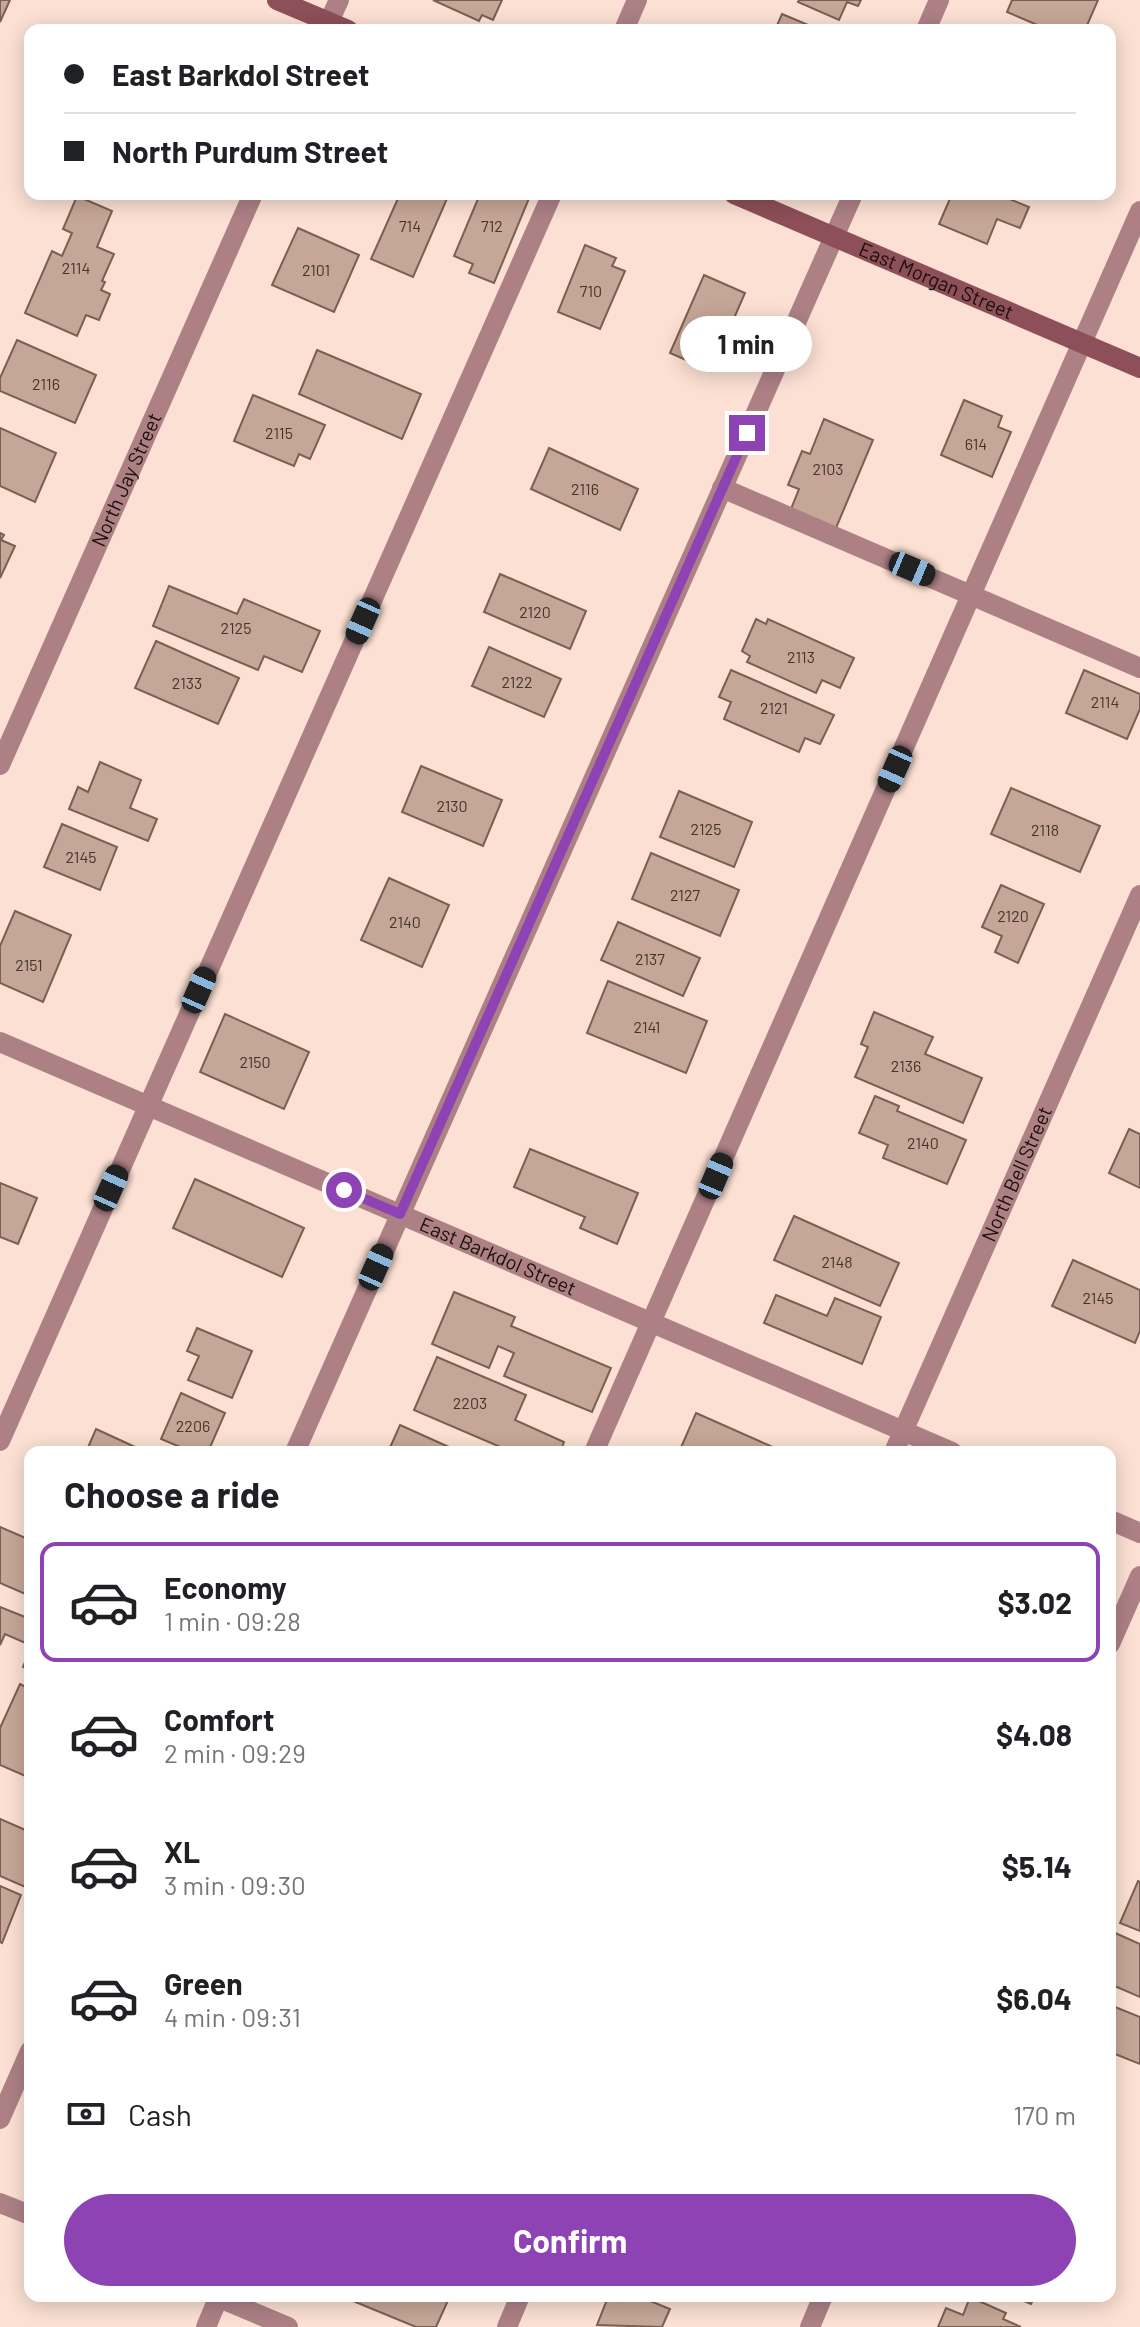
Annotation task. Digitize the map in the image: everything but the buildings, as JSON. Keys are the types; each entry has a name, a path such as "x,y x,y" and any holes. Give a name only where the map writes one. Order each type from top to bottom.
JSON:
{"street":[{"path":"277,0 328,24"},
{"path":"335,24 339,0"},
{"path":"627,24 637,0"},
{"path":"929,24 939,0"},
{"name":"North Jay Street","path":"0,765 250,200"},
{"path":"0,1441 549,200"},
{"name":"East Morgan Street","path":"748,200 1140,368"},
{"path":"298,1446 850,200"},
{"path":"597,1446 1140,211"},
{"path":"722,488 1140,668"},
{"name":"North Bell Street","path":"897,1446 1140,895"},
{"name":"East Barkdol Street","path":"0,1042 938,1446"},
{"path":"1116,1523 1140,1533"},
{"path":"1116,1630 1140,1576"},
{"path":"0,2119 24,2065"},
{"path":"0,2203 24,2213"},
{"path":"206,2327 216,2302"},
{"path":"232,2302 288,2327"},
{"path":"507,2327 517,2302"},
{"path":"810,2327 820,2302"}],"route":[{"path":"344,1190 400,1214 747,433"}]}
